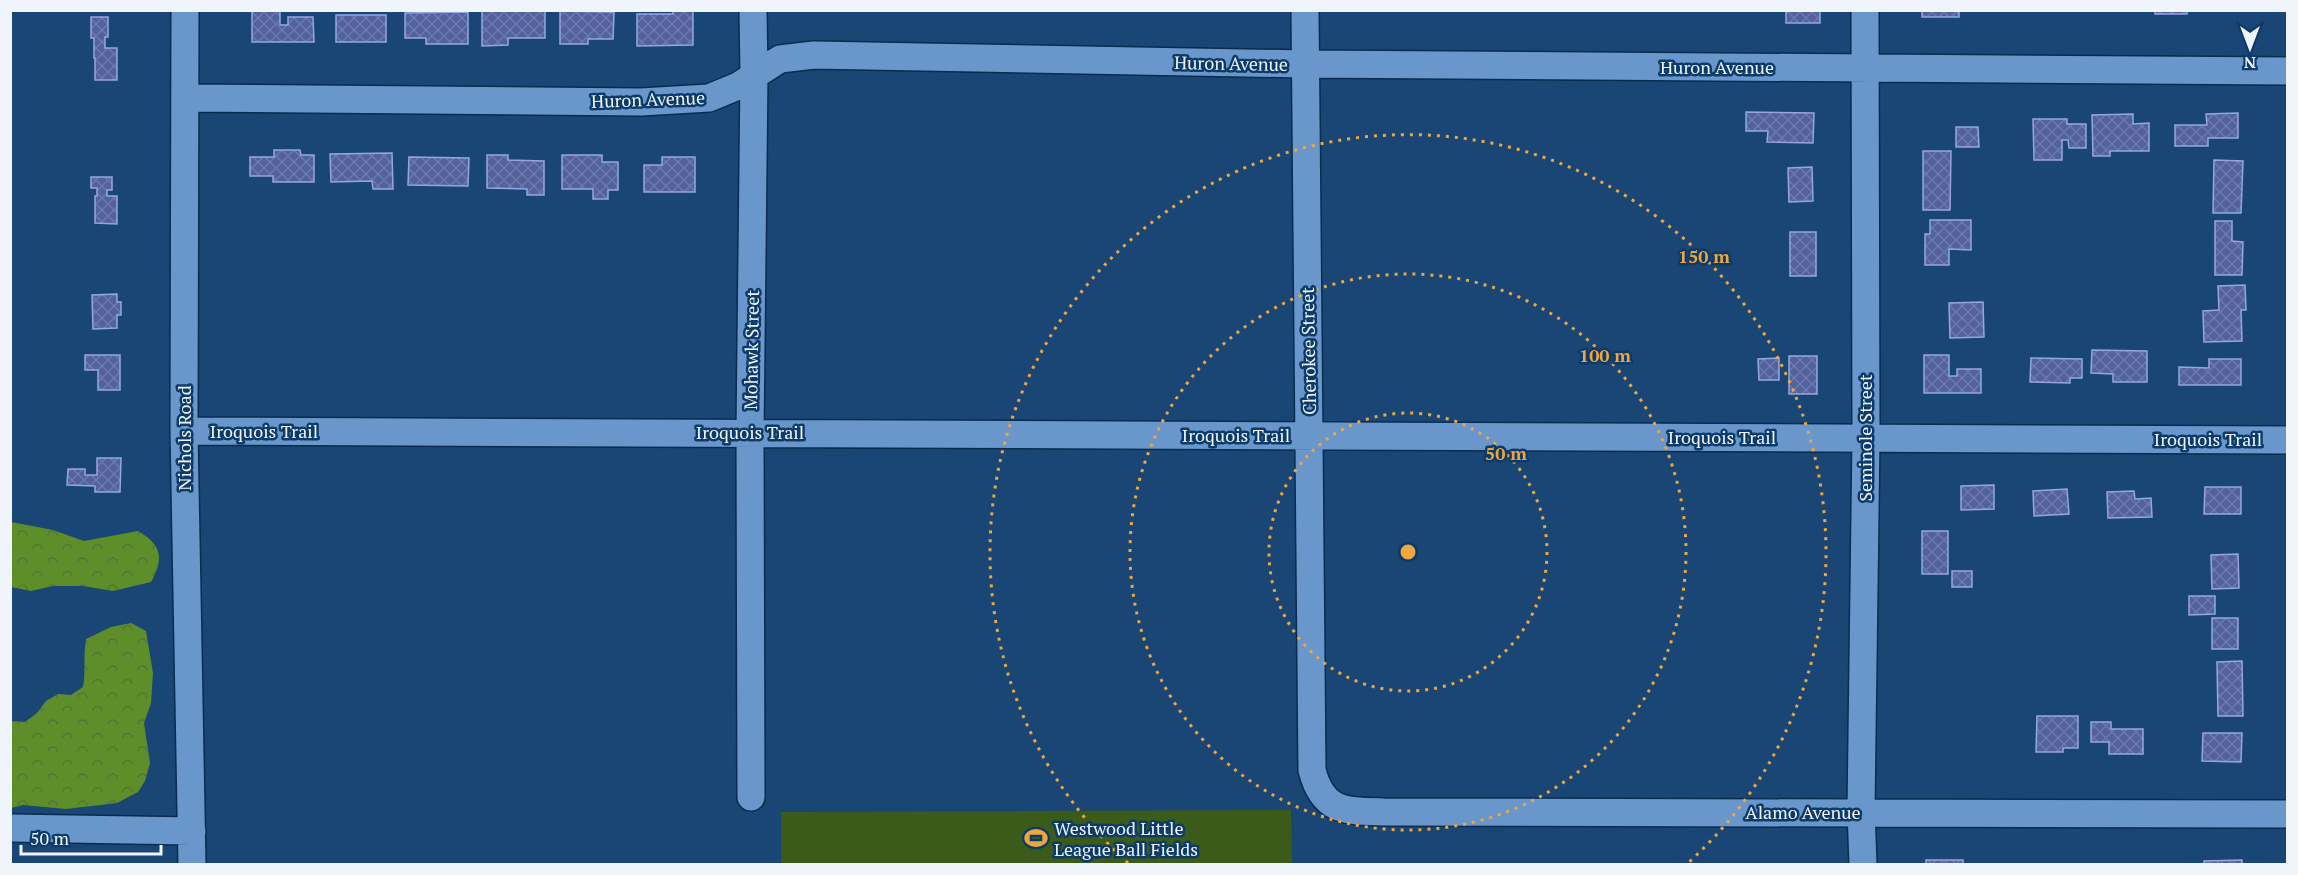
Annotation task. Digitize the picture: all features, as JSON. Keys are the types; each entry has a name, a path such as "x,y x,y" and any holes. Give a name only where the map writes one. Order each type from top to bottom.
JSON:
{"street":[{"name":"Nichols Road","path":"184,10 184,431 192,864"},
{"name":"Mohawk Street","path":"751,797 750,432 753,10"},
{"name":"Cherokee Street","path":"1305,10 1312,770 1315,783 1323,796"},
{"name":"Seminole Street","path":"1863,864 1861,811 1866,438 1865,10"},
{"name":"Huron Avenue","path":"185,98 675,102 709,98 725,93 780,59 795,56 1305,64 2288,71"},
{"name":"Iroquois Trail","path":"184,431 2288,440"},
{"name":"Alamo Avenue","path":"1323,796 1338,809 1373,812 1861,811 2288,814"},
{"path":"10,828 192,831"}],"green space":[{"path":"11,522 53,530 84,541 138,531 156,547 158,566 151,582 113,591 83,586 53,586 31,591 11,587"},
{"path":"131,623 146,631 153,673 151,703 144,723 150,763 145,781 138,792 117,803 66,809 23,805 11,808 11,721 25,722 37,713 46,701 58,694 71,695 83,687 86,639 111,627"},
{"name":"Westwood Little League Ball Fields","path":"1291,810 1292,864 781,864 781,812"}],"building":[{"path":"252,10 280,10 280,25 288,25 288,17 313,17 314,42 252,42"},
{"path":"482,10 545,11 545,38 508,38 508,45 482,46"},
{"path":"673,10 693,10 693,45 637,46 637,14 673,14"},
{"path":"1786,10 1820,10 1820,23 1786,23"},
{"path":"1922,10 1959,10 1959,17 1922,17"},
{"path":"2155,10 2187,10 2187,14 2155,14"},
{"path":"560,11 614,12 613,39 588,39 588,44 560,44"},
{"path":"468,12 468,44 426,44 426,38 405,38 405,13"},
{"path":"336,15 386,15 386,42 336,42"},
{"path":"91,17 108,17 108,37 105,37 105,48 117,48 117,80 95,80"},
{"path":"1746,112 1814,113 1813,143 1767,142 1768,131 1746,131"},
{"path":"2238,113 2238,138 2208,138 2208,146 2175,146 2175,125 2207,125 2206,114"},
{"path":"2133,114 2133,124 2149,123 2149,151 2110,151 2110,156 2093,156 2092,115"},
{"path":"2033,119 2067,119 2067,124 2086,124 2086,148 2069,148 2068,140 2062,140 2062,160 2034,160"},
{"path":"1956,127 1978,127 1979,147 1956,147"},
{"path":"274,150 300,150 301,155 314,155 314,182 273,182 273,176 250,176 250,157 274,157"},
{"path":"1923,151 1951,151 1950,210 1923,210"},
{"path":"392,153 393,189 373,189 372,181 331,182 330,154"},
{"path":"487,155 508,155 508,160 544,161 544,195 527,195 527,189 487,188"},
{"path":"562,155 602,155 602,162 618,162 618,190 608,190 608,199 593,199 593,189 562,189"},
{"path":"409,157 469,158 468,186 408,185"},
{"path":"662,157 695,157 695,192 644,192 644,165 662,165"},
{"path":"2214,160 2243,161 2241,213 2213,213"},
{"path":"1812,167 1813,201 1789,202 1788,168"},
{"path":"91,177 112,177 112,190 107,190 107,196 117,196 117,224 95,223 97,188 91,188"},
{"path":"1930,220 1971,220 1971,250 1949,249 1949,265 1925,265 1925,234 1930,234"},
{"path":"2215,221 2232,221 2232,241 2243,242 2242,275 2215,275"},
{"path":"1790,232 1816,232 1816,276 1790,276"},
{"path":"2245,285 2246,310 2241,310 2242,341 2204,342 2203,311 2219,310 2218,286"},
{"path":"117,294 117,302 121,302 121,315 117,315 117,328 93,329 92,295"},
{"path":"1983,302 1984,337 1950,338 1949,303"},
{"path":"2092,350 2147,351 2147,382 2113,382 2113,374 2091,373"},
{"path":"85,355 120,355 120,390 98,390 98,370 85,370"},
{"path":"1924,355 1949,355 1949,376 1957,376 1957,369 1981,369 1981,393 1924,393"},
{"path":"1789,356 1817,356 1817,394 1789,394"},
{"path":"1779,358 1779,380 1759,380 1758,359"},
{"path":"2031,358 2082,359 2082,378 2070,378 2070,383 2030,382"},
{"path":"2209,359 2241,359 2241,385 2179,385 2179,367 2209,368"},
{"path":"97,458 121,458 120,492 95,492 95,486 67,485 68,469 85,469 85,475 97,475"},
{"path":"1994,485 1994,509 1961,510 1961,486"},
{"path":"2205,487 2241,487 2241,514 2204,514"},
{"path":"2067,489 2069,514 2034,516 2033,491"},
{"path":"2134,491 2135,499 2151,498 2152,517 2108,518 2107,492"},
{"path":"1922,531 1948,531 1948,574 1922,574"},
{"path":"2238,554 2239,588 2212,589 2211,555"},
{"path":"1952,571 1972,571 1972,587 1952,587"},
{"path":"2189,596 2215,596 2215,614 2189,615"},
{"path":"2212,618 2238,618 2238,649 2212,649"},
{"path":"2242,661 2243,716 2218,716 2217,662"},
{"path":"2037,716 2078,716 2078,748 2063,748 2063,752 2036,752"},
{"path":"2091,722 2111,722 2111,729 2143,729 2143,754 2109,754 2109,742 2091,742"},
{"path":"2203,733 2242,733 2241,762 2202,761"},
{"path":"1926,860 1963,860 1963,864 1926,864"},
{"path":"2242,860 2242,864 2204,864 2204,861"}],"place":[{"name":"Westwood Little League Ball Fields","path":"1036,838"}]}
